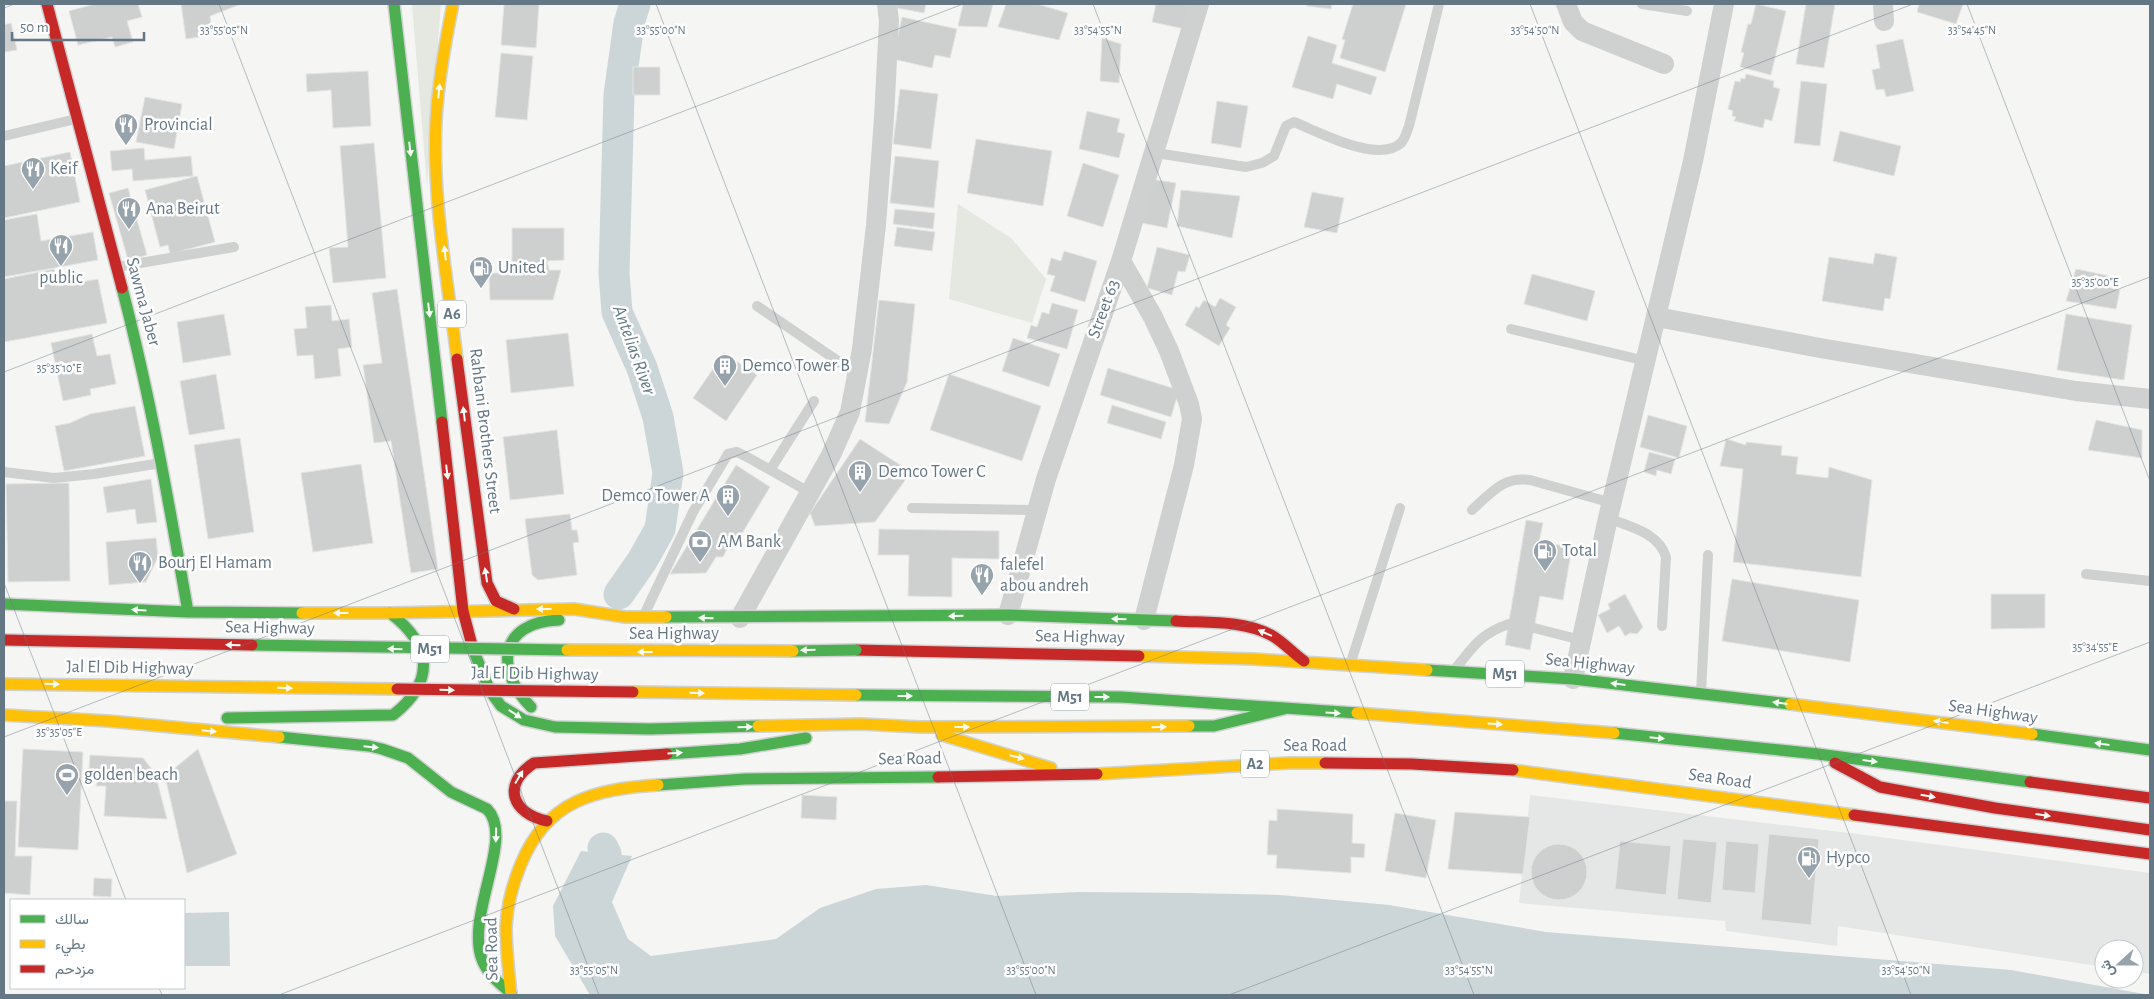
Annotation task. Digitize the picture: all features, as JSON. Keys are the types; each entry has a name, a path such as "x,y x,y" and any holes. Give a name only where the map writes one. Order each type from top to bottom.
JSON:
{"main road":[{"name":"Sawma Jaber","path":"47,4 138,350 162,463 188,612"},
{"name":"Rahbani Brothers Street","path":"453,5 443,54 436,122 435,148 440,215 465,422 488,583 493,598 497,603 514,609"},
{"name":"A6","path":"395,7 463,612"},
{"path":"4,604 188,612 390,613 574,609 625,617"},
{"path":"4,611 20,604"},
{"path":"463,612 470,642 490,690 501,706 524,720 555,727 650,729 861,724 920,728 1214,726 1284,709"},
{"path":"4,727 108,721 393,715 405,707 416,695 423,680 424,664 421,648 413,634 390,613"},
{"path":"650,729 566,719 546,715 530,707 520,697 511,681 506,664 508,644 519,631 535,624 556,620 625,617 740,618 1008,615 1237,624 1254,628 1272,636 1304,661"},
{"name":"Sea Highway","path":"4,640 511,651 856,650 1304,661 1573,678 1917,719 2150,750"},
{"name":"Jal El Dib Highway","path":"4,684 1121,697 1284,709"},
{"name":"M51","path":"1284,709 1566,728 1818,754 2150,798"},
{"path":"4,715 108,721 382,748 408,758 451,792 487,809 494,819 497,835 478,920 477,942 484,964 491,976 511,994"},
{"path":"547,821 527,816 519,809 515,800 514,788 517,778 524,769 534,763 740,749 778,744 861,724"},
{"path":"920,728 1051,767 1055,776"},
{"path":"1818,754 1880,787 1995,808 2150,830"},
{"name":"Sea Road","path":"511,994 506,926 514,881 526,849 547,821 569,804 595,792 622,787 745,779 1055,776 1289,763 1412,764 1513,770 2150,854"}],"street":[{"path":"740,618 847,420 857,374 877,206 889,20 887,4"},
{"name":"Street 63","path":"1008,615 1037,510 1089,350 1122,261 1156,153 1199,4"},
{"path":"1566,4 1572,22 1582,31 1664,64"},
{"path":"1573,678 1610,510 1693,161 1724,4"},
{"path":"1122,261 1153,317 1169,351 1192,419 1184,465 1144,620"},
{"path":"1657,317 2076,391 2150,399"}],"lane":[{"path":"1156,153 1246,167 1262,163 1274,156 1286,126 1294,122 1368,150 1390,150 1402,142 1410,126 1439,4"},
{"path":"1642,4 1687,11"},
{"path":"4,136 77,119"},
{"path":"116,268 234,247"},
{"path":"757,306 857,374"},
{"path":"1512,329 1646,361"},
{"path":"770,470 814,400"},
{"path":"643,617 693,512 724,458 731,452 737,452 809,492"},
{"path":"4,472 54,478 94,474 162,463"},
{"path":"1472,510 1503,483 1516,478 1530,480 1610,510 1653,536 1664,549 1666,557 1662,626"},
{"path":"912,508 1037,510"},
{"path":"1350,664 1400,508"},
{"path":"1701,694 1708,555"},
{"path":"2086,574 2150,581"},
{"path":"1454,671 1482,636 1508,624"},
{"path":"1534,628 1581,640"}],"shaded area":[{"path":"412,4 441,4 427,185"},
{"path":"958,204 1011,238 1046,279 1032,323 949,299"},
{"path":"1530,795 1850,833 2150,873 2150,974 2144,973 2144,939 2094,939 2094,965 1838,926 1837,946 1726,931 1725,921 1519,903"},
{"path":"581,851 632,856 612,902 628,939 651,956 776,939 820,908 876,889 926,885 997,896 1078,892 1280,895 1389,905 1546,932 2011,970 2094,985 2094,989 2117,989 2150,995 590,995 555,936 553,906"},
{"path":"229,912 230,966 185,966 185,913"}],"building":[{"path":"95,4 138,4 142,17 127,21 133,42 115,47 112,37 78,45 69,11"},
{"path":"181,4 241,4 210,16 212,35 186,39"},
{"path":"504,4 539,4 536,48 501,45"},
{"path":"897,4 926,4 924,13 897,8"},
{"path":"963,4 993,4 987,27 958,26"},
{"path":"1006,4 1037,4 1068,13 1059,40 998,27"},
{"path":"1156,4 1190,4 1185,29 1152,22"},
{"path":"1307,4 1332,4 1331,9 1307,6"},
{"path":"1353,4 1406,4 1385,72 1340,58 1345,40 1342,39"},
{"path":"1756,4 1786,11 1771,75 1740,67 1744,53 1741,52 1748,24 1751,24"},
{"path":"1806,4 1835,4 1824,68 1796,64"},
{"path":"1919,4 1963,4 1956,24 1917,12"},
{"path":"902,17 957,29 950,58 935,55 932,68 893,59"},
{"path":"11,23 17,50 4,52 4,25"},
{"path":"1308,36 1337,45 1332,63 1377,77 1371,95 1337,84 1333,99 1292,87"},
{"path":"1102,38 1121,44 1119,83 1100,81"},
{"path":"1903,39 1914,91 1886,97 1884,89 1876,90 1872,70 1880,68 1876,45"},
{"path":"501,53 533,56 527,120 495,117"},
{"path":"633,67 660,67 660,95 633,95"},
{"path":"368,71 371,126 333,128 331,90 307,92 306,74"},
{"path":"1746,74 1774,81 1773,87 1780,89 1772,121 1765,119 1763,128 1734,121 1736,117 1732,116 1733,111 1728,109 1735,81 1740,82 1741,78 1745,79"},
{"path":"1801,81 1827,84 1820,146 1794,143"},
{"path":"900,89 938,94 931,149 893,144"},
{"path":"145,97 182,104 174,149 136,142"},
{"path":"1217,101 1248,106 1241,148 1211,143"},
{"path":"1087,111 1120,119 1117,132 1125,134 1119,158 1079,149"},
{"path":"1840,131 1901,146 1894,176 1833,161"},
{"path":"976,139 1052,151 1043,206 967,193"},
{"path":"374,143 386,278 333,283 329,248 348,247 340,146"},
{"path":"144,148 145,160 191,156 193,176 133,181 132,169 112,171 110,151"},
{"path":"70,152 80,202 4,218 4,166"},
{"path":"895,156 939,161 934,208 890,203"},
{"path":"1083,163 1119,175 1103,227 1067,216"},
{"path":"197,176 215,242 170,254 168,245 160,247 145,190"},
{"path":"1151,179 1176,183 1167,228 1142,223"},
{"path":"128,188 147,255 128,260 109,193"},
{"path":"1181,190 1240,196 1232,238 1177,226"},
{"path":"1312,192 1344,198 1337,233 1304,227"},
{"path":"895,209 935,213 933,229 893,224"},
{"path":"37,214 41,241 93,232 98,260 4,277 4,220"},
{"path":"897,227 935,232 932,251 894,246"},
{"path":"512,228 564,228 564,260 547,261 549,270 561,270 553,300 490,300 489,273 512,273"},
{"path":"1157,247 1190,255 1185,272 1178,271 1172,295 1147,288"},
{"path":"1064,251 1097,261 1085,302 1050,291 1055,276 1047,274 1051,258 1061,261"},
{"path":"1875,253 1897,257 1890,299 1885,298 1883,311 1822,301 1829,257 1873,264"},
{"path":"54,269 58,286 98,279 107,323 4,342 4,279"},
{"path":"2076,269 2110,276 2108,287 2120,290 2116,309 2066,301"},
{"path":"1532,274 1595,291 1587,321 1524,304"},
{"path":"397,289 438,569 411,573 391,441 374,443 363,365 382,363 372,293"},
{"path":"1220,298 1236,307 1226,325 1230,328 1219,346 1185,325 1196,306 1199,308 1204,300 1215,307"},
{"path":"879,300 915,304 907,382 889,424 865,422"},
{"path":"1052,303 1078,310 1067,349 1027,338 1031,325 1037,327 1042,312 1049,314"},
{"path":"331,305 332,321 349,319 352,347 338,349 341,376 315,379 313,355 297,356 294,329 307,328 305,307"},
{"path":"224,314 231,355 183,363 177,322"},
{"path":"2066,314 2132,325 2124,380 2057,370"},
{"path":"568,333 574,386 511,393 506,340"},
{"path":"92,334 97,356 110,354 116,384 90,389 91,395 63,401 51,343"},
{"path":"1013,338 1060,354 1049,387 1002,371"},
{"name":"Demco Tower B","path":"724,353 757,375 726,421 693,398"},
{"path":"1108,368 1179,390 1171,417 1100,395"},
{"path":"216,374 225,429 189,435 180,381"},
{"path":"949,374 1041,406 1022,461 930,430"},
{"path":"1112,405 1166,422 1161,439 1107,423"},
{"path":"135,406 145,456 64,471 55,426 70,423 90,414"},
{"path":"1648,415 1687,426 1679,458 1640,447"},
{"path":"2096,420 2142,430 2142,458 2088,450"},
{"path":"557,430 564,494 510,500 503,437"},
{"path":"240,438 254,532 208,539 194,445"},
{"name":"Demco Tower C","path":"860,439 911,472 875,522 815,526 810,513"},
{"path":"1726,439 1746,445 1746,442 1782,446 1781,455 1798,457 1796,474 1828,478 1829,467 1872,480 1861,577 1733,562 1743,469 1720,466"},
{"path":"1649,452 1675,459 1671,474 1657,470 1656,476 1644,472"},
{"path":"361,464 373,543 313,552 301,473"},
{"name":"Demco Tower A","path":"736,465 770,487 732,550 727,549 723,557 716,557 706,573 670,574"},
{"path":"151,479 157,522 137,524 135,509 107,513 103,487"},
{"path":"69,483 70,581 8,582 6,484"},
{"path":"570,514 572,530 577,530 579,542 573,543 577,575 538,580 532,575 525,519"},
{"path":"1526,520 1543,523 1539,542 1572,547 1563,600 1540,596 1530,650 1505,645"},
{"path":"879,529 999,531 999,559 952,558 952,597 908,596 909,555 878,555"},
{"path":"156,538 158,557 146,582 109,585 106,542"},
{"path":"1732,579 1859,600 1850,662 1722,641"},
{"path":"1625,594 1643,627 1637,634 1630,633 1625,636 1619,626 1607,633 1598,615 1610,609 1608,604"},
{"path":"1991,594 2045,594 2045,628 1991,629"},
{"path":"23,749 83,752 78,850 18,847"},
{"path":"198,749 237,854 187,873 165,776"},
{"path":"90,755 143,758 155,773 167,819 104,816 106,786 96,786 97,782 88,781"},
{"path":"802,795 837,797 836,820 801,818"},
{"path":"4,801 17,801 15,856 32,856 30,895 4,893"},
{"path":"1277,809 1353,814 1352,843 1365,844 1364,858 1351,857 1351,873 1276,868 1277,855 1267,855 1269,820 1277,821"},
{"path":"1455,812 1530,817 1523,874 1448,869"},
{"path":"1395,813 1436,820 1426,878 1385,871"},
{"path":"1769,834 1819,839 1811,925 1761,920"},
{"path":"1683,839 1717,842 1711,903 1677,899"},
{"path":"1620,841 1671,846 1666,895 1615,889"},
{"path":"1726,841 1759,844 1755,893 1722,890"},
{"path":"1559,844 1570,846 1579,852 1585,861 1587,872 1585,883 1579,892 1570,898 1559,900 1548,898 1539,892 1533,883 1531,872 1533,861 1539,852 1548,846"},
{"path":"94,878 112,879 111,897 93,896"}],"waterway":[{"name":"Antelias River","path":"619,594 642,561 660,529 668,473 658,417 642,368 617,312 614,273 619,95 629,23 635,4"},
{"name":"Antelias River","path":"603,848 606,854"}],"traffic: fast":[{"path":"394,4 442,422"},
{"path":"122,288 150,409 188,612"},
{"path":"4,604 188,612 302,613"},
{"path":"227,718 393,715 417,689 422,676 423,663 421,650 414,638 404,625 390,613"},
{"path":"666,617 1008,615 1176,621"},
{"path":"531,707 511,678 508,663 509,650 514,638 524,629 539,623 559,620"},
{"path":"252,645 567,650"},
{"path":"473,649 490,691 501,706 524,720 555,727 650,729 758,726"},
{"path":"793,651 856,650"},
{"path":"1427,670 1573,679 1790,704"},
{"path":"856,695 1121,697 1357,713"},
{"path":"1189,726 1214,726 1284,709"},
{"path":"1614,733 1818,754 2030,782"},
{"path":"2032,734 2150,750"},
{"path":"279,737 382,749 408,758 451,792 487,809 494,822 496,839 479,924 479,944 483,962 488,971 511,993"},
{"path":"667,754 740,749 806,738"},
{"path":"658,785 745,779 938,777"}],"traffic: slow":[{"path":"453,4 438,91 435,151 442,240 457,359"},
{"path":"302,613 574,609 625,617 666,617"},
{"path":"567,650 793,651"},
{"path":"1139,656 1254,659 1427,670"},
{"path":"4,684 397,689"},
{"path":"633,692 856,695"},
{"path":"1790,704 2032,734"},
{"path":"1357,713 1614,733"},
{"path":"4,715 108,721 279,737"},
{"path":"758,726 861,724 920,727 1189,726"},
{"path":"942,735 1051,768"},
{"path":"1097,774 1289,763 1325,763"},
{"path":"1513,770 1854,815"},
{"path":"511,995 506,935 508,911 515,879 532,842 545,825 559,812 576,802 614,790 658,785"}],"traffic: jam":[{"path":"47,4 122,288"},
{"path":"457,359 487,583 496,601 514,609"},
{"path":"442,422 463,611 473,649"},
{"path":"1176,621 1224,623 1260,630 1271,635 1304,661"},
{"path":"4,640 252,645"},
{"path":"856,650 1139,656"},
{"path":"397,689 633,692"},
{"path":"547,821 526,812 519,805 515,797 514,789 517,780 534,763 667,754"},
{"path":"1325,763 1412,764 1513,770"},
{"path":"1835,763 1880,787 1995,808 2150,830"},
{"path":"938,777 1097,774"},
{"path":"2030,782 2150,798"},
{"path":"1854,815 2150,854"}],"place":[{"name":"Provincial","path":"126,146"},
{"name":"Keif","path":"33,190"},
{"name":"Ana Beirut","path":"129,230"},
{"name":"public","path":"61,267"},
{"name":"United","path":"481,289"},
{"name":"Demco Tower B","path":"725,387"},
{"name":"Demco Tower C","path":"860,493"},
{"name":"Demco Tower A","path":"728,517"},
{"name":"AM Bank","path":"700,563"},
{"name":"Total","path":"1545,572"},
{"name":"Bourj El Hamam","path":"140,584"},
{"name":"falefel abou andreh","path":"982,596"},
{"name":"golden beach","path":"67,796"},
{"name":"Hypco","path":"1809,879"}]}
